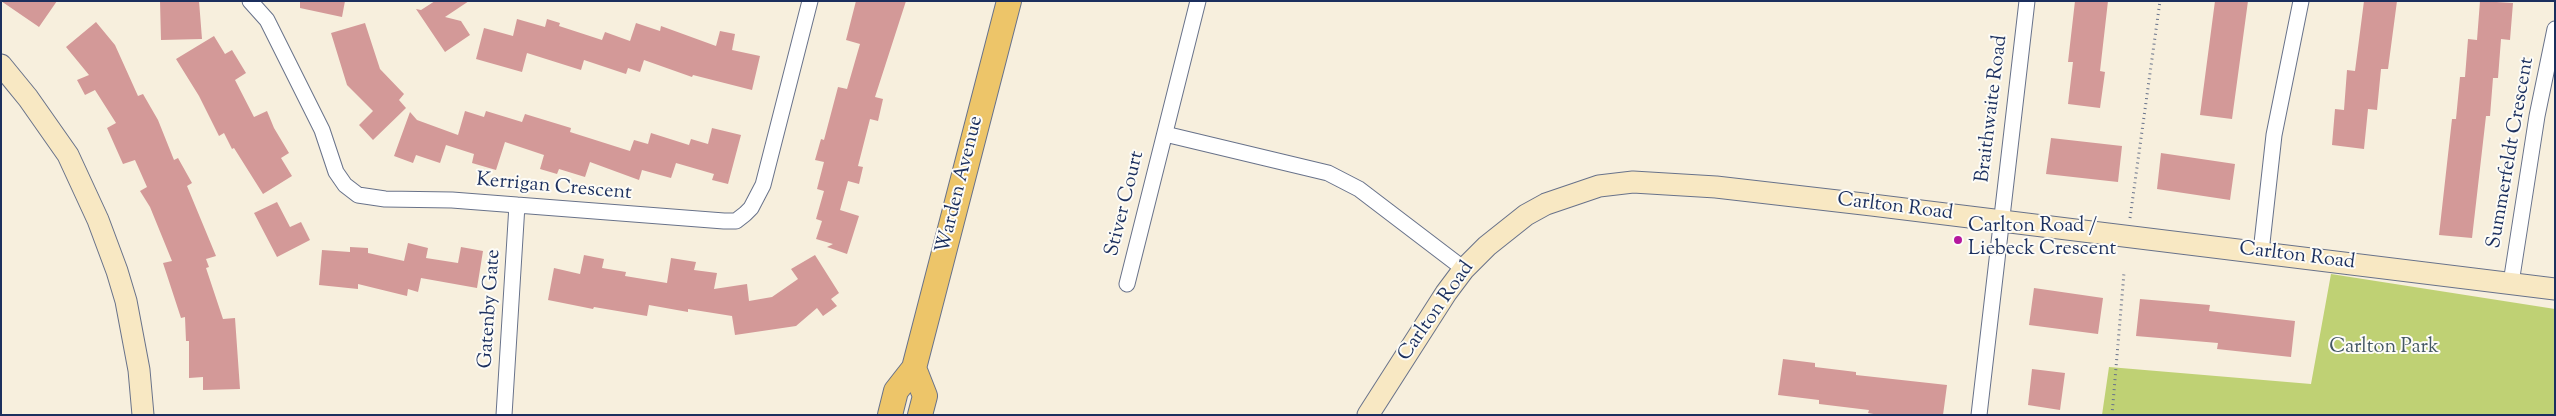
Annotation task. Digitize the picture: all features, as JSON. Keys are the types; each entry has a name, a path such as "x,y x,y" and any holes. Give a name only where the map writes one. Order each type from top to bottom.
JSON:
{"main road":[{"name":"Warden Avenue","path":"890,415 896,391 914,368 1009,1"},
{"path":"1,65 28,98 68,155 98,220 126,301 139,370 143,415"},
{"name":"Carlton Road","path":"1368,415 1464,269 1487,246 1526,215 1546,204 1599,186 1633,182 1716,187 2555,289"},
{"path":"914,368 925,396 920,415"}],"street":[{"name":"Kerrigan Crescent","path":"250,1 267,20 322,130 336,172 351,191 385,199 452,200 736,221 751,208 763,185 810,1"},
{"name":"Stiver Court","path":"1127,284 1198,1"},
{"name":"Braithwaite Road","path":"1979,415 2027,1"},
{"path":"2261,252 2274,135 2301,1"},
{"name":"Summerfeldt Crescent","path":"2511,283 2537,116 2555,29"},
{"path":"1164,134 1328,173 1359,189 1464,269"},
{"name":"Gatenby Gate","path":"504,415 517,205"}],"path":[{"path":"2130,219 2160,1"},
{"path":"2112,415 2124,273"}],"green space":[{"name":"Carlton Park","path":"2331,274 2555,309 2555,415 2102,415 2109,367 2311,384"}],"building":[{"path":"1,1 57,1 39,27"},
{"path":"160,1 199,1 202,39 161,40"},
{"path":"300,1 345,1 342,17 300,8"},
{"path":"435,1 469,1 445,17 461,21 470,35 445,52 416,9 421,10"},
{"path":"856,1 906,1 875,97 883,99 878,121 870,119 858,166 863,167 859,184 848,181 840,210 859,216 847,254 827,247 833,244 816,239 822,221 816,219 824,191 817,189 824,162 815,160 821,139 824,140 838,87 847,89 860,44 846,40"},
{"path":"2075,1 2108,1 2100,71 2105,72 2100,108 2068,104 2073,62 2068,62"},
{"path":"2215,1 2248,1 2232,119 2200,115"},
{"path":"2364,1 2397,1 2388,69 2381,69 2377,110 2368,109 2364,149 2332,145 2335,109 2344,110 2347,70 2355,71"},
{"path":"2480,1 2513,3 2510,40 2501,39 2498,78 2493,78 2490,116 2486,116 2472,238 2439,235 2452,119 2456,119 2460,77 2465,77 2468,39 2477,40"},
{"path":"517,19 545,27 547,19 560,23 559,26 602,40 605,32 630,41 636,23 660,31 661,26 716,46 720,31 735,34 732,50 760,56 752,90 693,75 692,77 644,60 640,72 628,68 626,74 584,60 581,70 527,53 522,72 476,59 484,28 513,36"},
{"path":"96,22 115,45 138,96 143,94 158,120 174,160 178,158 192,183 187,186 216,256 206,259 209,267 206,268 223,319 235,318 240,389 203,390 203,377 189,378 189,341 186,341 185,317 181,318 163,263 172,261 150,207 140,191 147,187 135,160 123,164 107,128 116,123 95,90 85,95 77,80 89,75 66,47"},
{"path":"365,23 380,69 404,94 399,100 406,108 373,140 359,125 373,111 347,85 331,33"},
{"path":"214,36 225,54 232,50 246,73 235,80 254,117 267,111 274,128 289,153 281,158 292,176 263,194 234,148 232,149 224,133 219,136 199,96 176,59"},
{"path":"465,111 484,117 486,111 522,122 525,114 571,128 570,132 630,151 634,140 648,144 651,133 689,145 691,139 708,144 712,128 741,135 728,184 712,180 714,174 676,163 671,178 642,170 639,180 590,162 585,177 559,169 557,174 540,169 544,155 505,142 496,170 472,163 474,154 446,145 440,163 416,155 413,163 394,156 410,112 417,120 458,135"},
{"path":"2051,138 2122,146 2118,182 2046,174"},
{"path":"2161,153 2235,164 2230,200 2157,189"},
{"path":"277,202 290,227 301,222 310,240 277,257 254,213"},
{"path":"408,243 428,248 426,258 458,263 461,247 483,251 477,288 421,278 418,292 408,289 407,296 358,284 358,289 319,285 322,250 350,252 350,247 368,248 368,253 404,261"},
{"path":"584,255 604,259 602,268 626,272 625,276 667,283 671,258 696,262 694,270 717,273 714,289 747,284 749,301 772,297 798,279 791,269 815,255 839,293 831,299 837,306 823,316 817,308 796,326 735,335 732,316 688,309 688,312 649,305 647,316 594,307 593,309 548,300 554,268 580,274"},
{"path":"2034,288 2103,298 2098,334 2029,325"},
{"path":"2140,299 2210,305 2209,311 2295,321 2291,357 2217,349 2218,343 2136,336"},
{"path":"1783,359 1815,363 1815,367 1856,372 1856,375 1947,385 1943,415 1879,415 1868,413 1869,410 1819,404 1819,400 1778,395"},
{"path":"2032,369 2065,373 2060,410 2028,405"}],"place":[{"name":"Carlton Road / Liebeck Crescent","path":"1958,240"}]}
